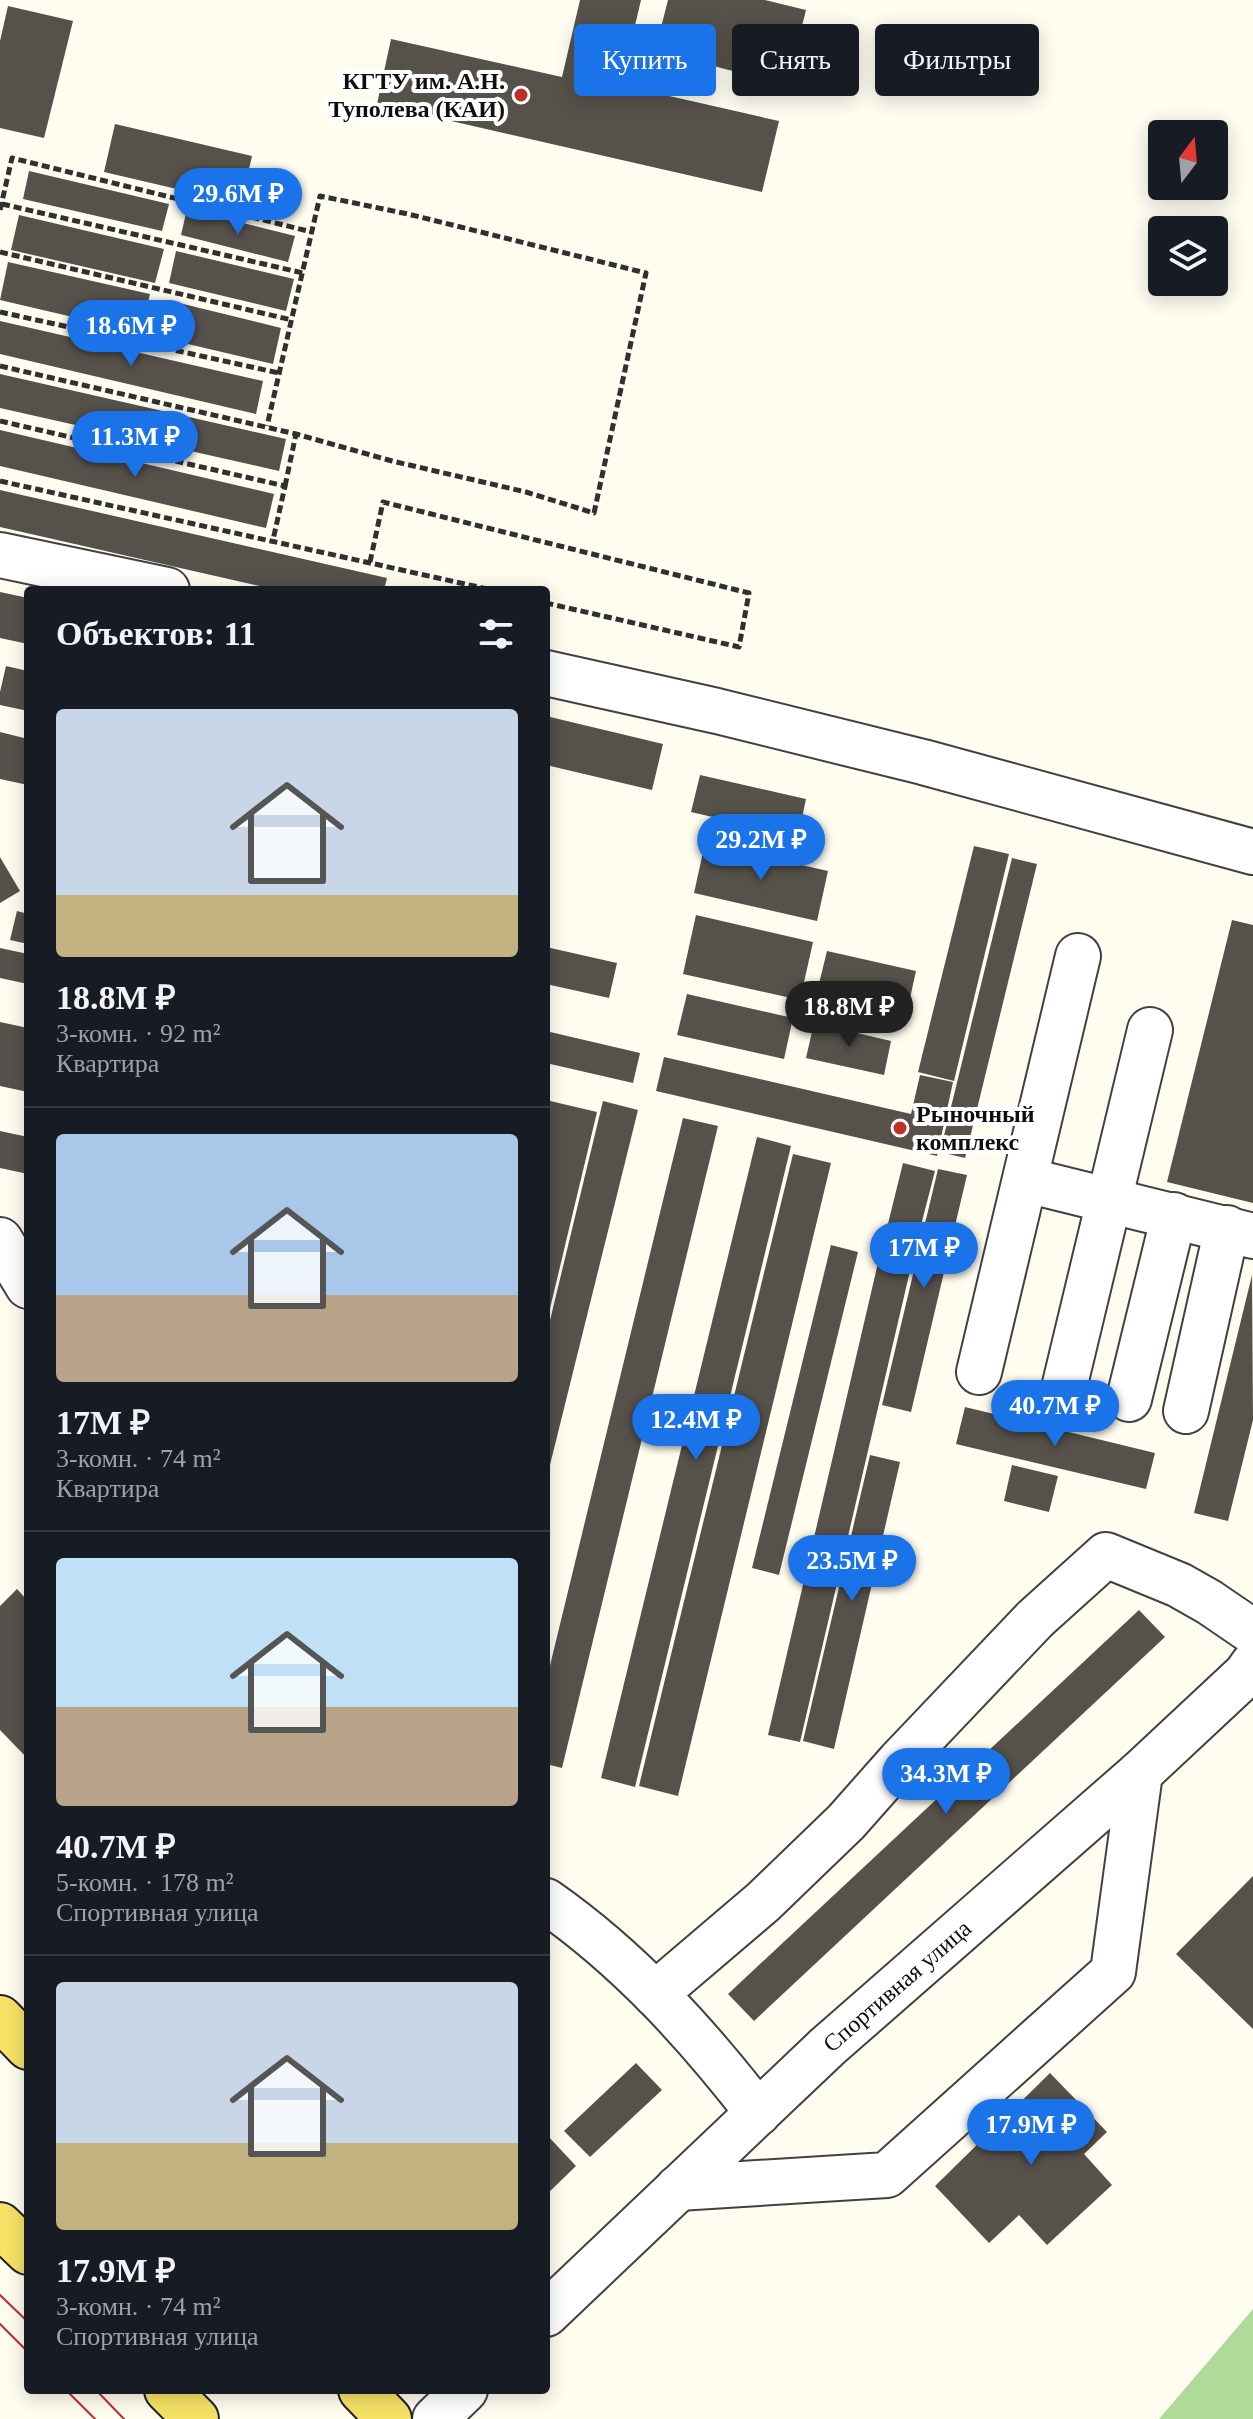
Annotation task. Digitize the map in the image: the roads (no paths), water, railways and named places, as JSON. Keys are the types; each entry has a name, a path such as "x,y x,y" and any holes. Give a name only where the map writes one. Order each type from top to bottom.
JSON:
{"main road":[{"path":"0,2018 24,2044"},
{"path":"0,2037 24,2046"},
{"path":"0,2225 24,2248"},
{"path":"171,2394 196,2419"},
{"path":"365,2394 389,2419"}],"street":[{"path":"0,555 148,586"},
{"path":"550,674 923,762 1253,852"},
{"path":"979,1372 1078,956"},
{"path":"1065,1384 1150,1030"},
{"path":"1026,1180 1240,1232 1186,1411"},
{"path":"1129,1399 1174,1215"},
{"path":"0,1240 24,1279"},
{"path":"655,1994 763,1902 846,1822 1035,1619 1106,1555 1189,1590 1209,1602 1251,1660"},
{"name":"Спортивная улица","path":"550,2310 827,2047 1140,1773 1251,1660"},
{"path":"678,2188 887,2175 1113,1972 1140,1773"},
{"path":"550,1904 581,1925 673,2011 758,2113"},
{"path":"435,2419 461,2394"}],"tram line":[{"path":"0,2295 24,2318"},
{"path":"0,2324 24,2348"},
{"path":"70,2394 95,2419"},
{"path":"100,2394 124,2419"}],"place":[{"name":"КГТУ им. А.Н. Туполева (КАИ)","path":"521,95"},
{"name":"Рыночный комплекс","path":"900,1128"}]}
